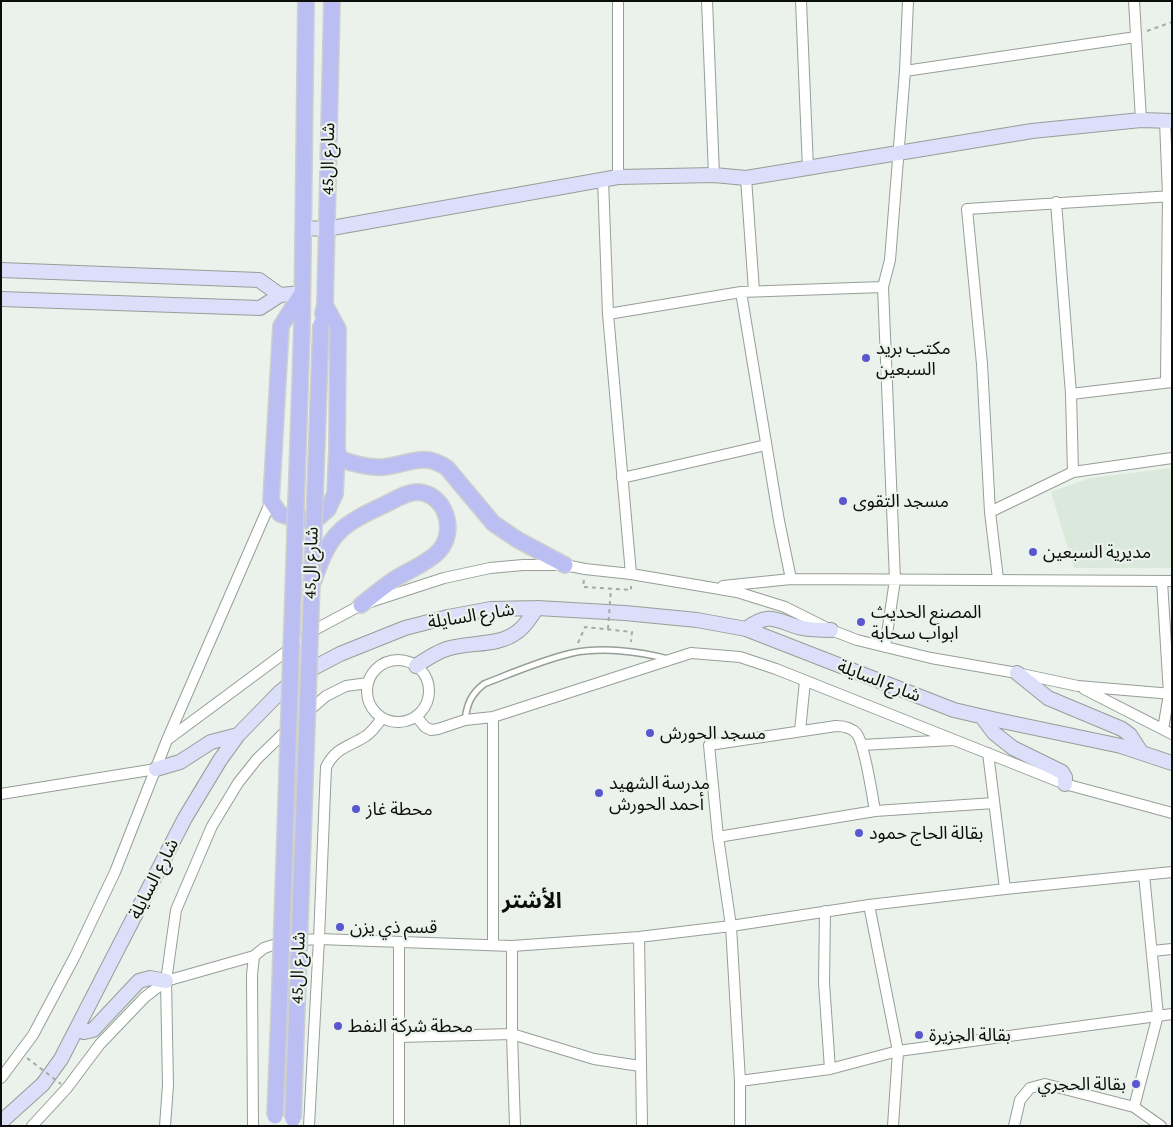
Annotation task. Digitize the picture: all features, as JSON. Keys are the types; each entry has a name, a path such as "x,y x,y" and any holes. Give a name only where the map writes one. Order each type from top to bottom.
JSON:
{"main road":[{"name":"شارع ال45","path":"274,1121 290,749 302,326 306,1"},
{"name":"شارع ال45","path":"293,1123 310,591 321,324 325,305 332,1"},
{"path":"304,228 326,229 618,177 714,174 746,178 1032,131 1141,120 1168,121"},
{"path":"1,270 259,280 280,295"},
{"path":"1,299 260,308 280,295 302,293"},
{"path":"302,293 281,326 271,501 280,514 298,520 318,518 328,509 335,494 338,329 325,305"},
{"path":"337,450 340,459 373,467 384,467 418,459 440,463 447,468 493,523 518,540 565,565"},
{"path":"310,591 327,545 346,525 360,516 408,493 417,492 432,497 439,503 447,518 448,526 444,543 433,556 393,580 361,605"},
{"path":"416,666 452,647 498,641 507,638 523,627 537,608"},
{"name":"شارع السايلة","path":"1,1122 43,1084 61,1060 185,818 220,760 238,735 280,692 304,673 340,654 383,636 427,621 492,609 537,608 696,620 746,629 947,707 1098,741 1141,752 1172,763"},
{"path":"746,629 756,622 771,618 801,628 830,630"},
{"path":"1018,673 1048,698 1122,729 1130,735 1141,752"},
{"path":"982,716 994,733 1012,748 1062,772 1065,777 1064,784"},
{"path":"156,769 180,762 211,742 238,735"},
{"path":"78,1029 84,1032 93,1030 139,981 150,978 166,981"}],"street":[{"path":"618,1 618,177"},
{"path":"707,1 714,174"},
{"path":"801,1 808,169"},
{"path":"885,647 896,580 883,287 890,260 905,72 908,1"},
{"path":"1134,1 1141,120"},
{"path":"905,72 1136,37"},
{"path":"1071,394 1169,382 1170,196 1168,121"},
{"path":"746,178 754,291"},
{"path":"603,180 608,314 631,574"},
{"path":"998,579 990,512 982,364 968,209 1170,196"},
{"path":"1056,202 1071,394 1073,472"},
{"path":"608,314 741,292 883,287"},
{"path":"741,292 779,521 791,579"},
{"path":"622,478 766,445"},
{"path":"990,512 1073,472 1172,458"},
{"path":"1,1078 33,1035 75,956 115,872 168,740 271,501"},
{"path":"168,740 318,628 361,605 444,578 490,568 523,565 565,565 712,587 777,604 830,630 857,640 931,658 1018,673 1078,686 1170,694"},
{"path":"712,587 791,579 1167,581 1170,694 1167,732 1078,686"},
{"path":"416,716 425,727 431,730 438,729 465,720 493,717 670,659 691,654 740,657 956,740 1064,784 1172,813"},
{"path":"400,660 416,666 423,673 429,691 423,709 408,721 390,722 382,718 370,706 368,699 368,683 371,675 384,663 400,660"},
{"path":"800,731 805,681"},
{"path":"165,1126 168,1084 166,981 176,910 212,826 238,783 257,760 290,727 326,696 346,686 368,683"},
{"path":"493,717 493,946"},
{"path":"309,1126 326,767 331,757 339,750 365,736 374,729 382,718"},
{"path":"740,1126 740,1082 731,926 718,837 709,746 836,726 846,727 856,734 862,745 875,811"},
{"path":"862,745 956,740"},
{"path":"988,753 1005,889"},
{"path":"1,794 156,769"},
{"path":"718,837 875,811 994,803"},
{"path":"32,1126 67,1088 100,1044 145,997 166,981 254,956 264,948 286,941 319,939 512,946 639,937 731,926 869,905 1172,872"},
{"path":"1134,1107 1158,1015 1144,875"},
{"path":"869,905 898,1050 893,1126"},
{"path":"825,912 824,983 830,1069"},
{"path":"639,937 642,1126"},
{"path":"399,942 399,1126"},
{"path":"512,946 515,1126"},
{"path":"1152,951 1172,949"},
{"path":"253,1126 252,975 254,956"},
{"path":"740,1082 830,1069 898,1050 1172,1014"},
{"path":"399,1037 512,1034 594,1059 640,1066"},
{"path":"1014,1126 1020,1100 1030,1088 1045,1084 1134,1107 1161,1126"}],"lane":[{"path":"465,720 466,707 470,698 484,684 573,653 599,651 630,652 670,659"}],"path":[{"path":"1136,37 1172,22"},
{"path":"583,587 632,590"},
{"path":"608,629 612,588"},
{"path":"573,653 585,627 632,632"},
{"path":"27,1058 61,1084"}],"shaded area":[{"path":"1172,468 1172,568 1074,568 1051,492 1090,478"}],"place":[{"name":"مكتب بريد السبعين","path":"866,358"},
{"name":"مسجد التقوى","path":"843,501"},
{"name":"مديرية السبعين","path":"1033,552"},
{"name":"المصنع الحديث ابواب سحابة","path":"861,622"},
{"name":"مسجد الحورش","path":"650,733"},
{"name":"مدرسة الشهيد أحمد الحورش","path":"599,793"},
{"name":"محطة غاز","path":"356,809"},
{"name":"بقالة الحاج حمود","path":"859,833"},
{"name":"قسم ذي يزن","path":"340,927"},
{"name":"محطة شركة النفط","path":"338,1026"},
{"name":"بقالة الجزيرة","path":"919,1035"},
{"name":"بقالة الحجري","path":"1136,1084"}],"district":[{"name":"الأشتر","path":"532,901"}]}
